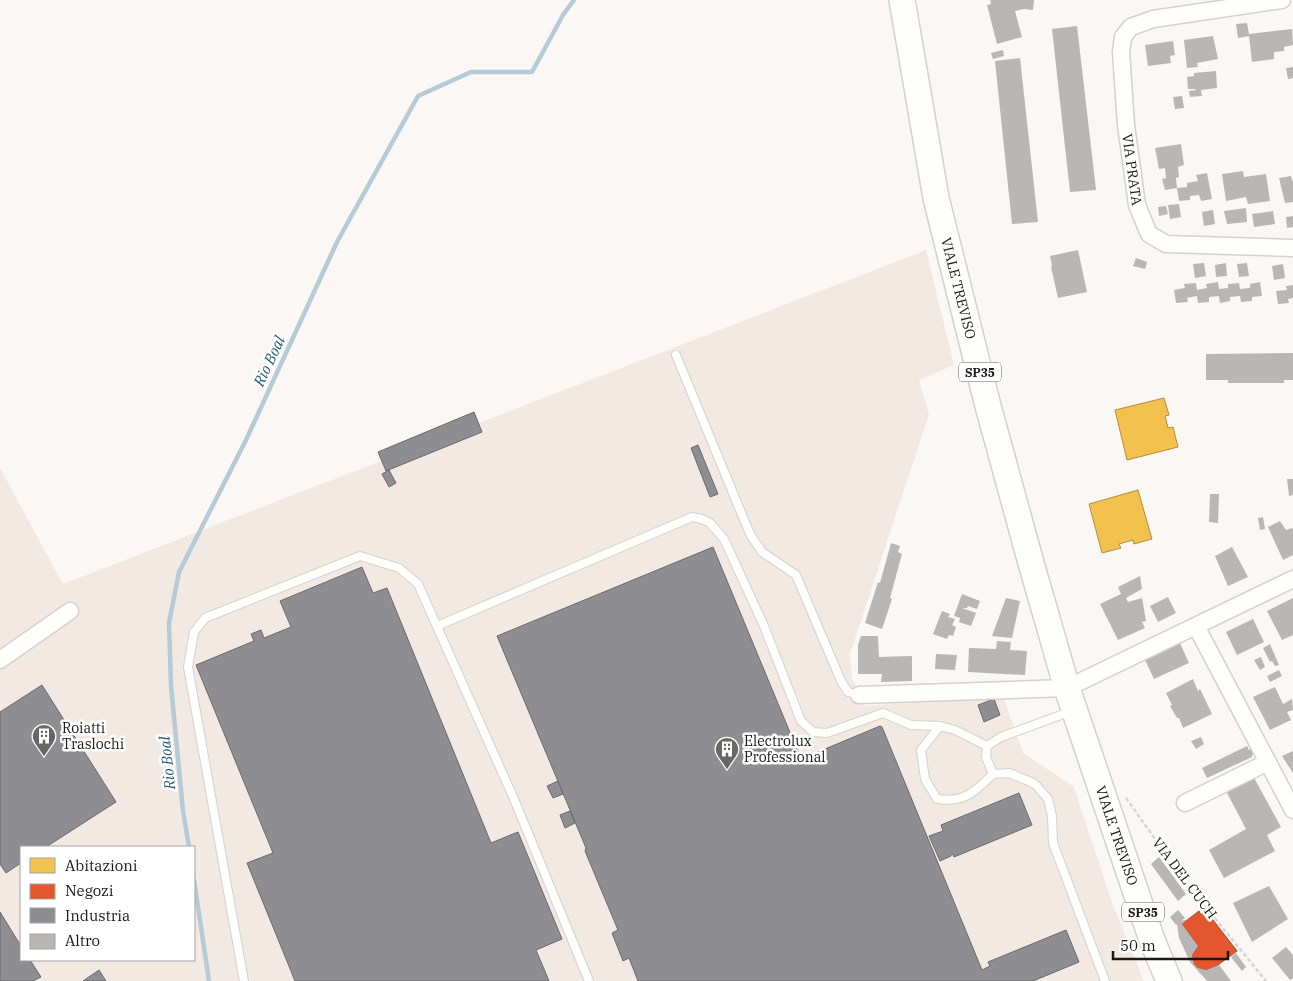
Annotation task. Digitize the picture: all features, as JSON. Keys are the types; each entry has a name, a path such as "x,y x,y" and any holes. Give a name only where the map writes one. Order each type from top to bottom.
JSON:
{"main road":[{"name":"VIALE TREVISO","path":"902,0 936,198 988,406 1071,699 1152,940 1169,981"}],"street":[{"name":"VIA PRATA","path":"1282,0 1196,7 1153,19 1131,27 1123,37 1121,52 1127,134 1137,205 1149,234 1166,244 1293,248"},
{"path":"859,694 1071,699 1196,626 1293,579"},
{"path":"0,660 70,611"},
{"path":"1196,626 1293,810"},
{"path":"1185,803 1268,762"}],"lane":[{"path":"676,355 750,534 762,552 796,575 841,682 848,692 859,694"},
{"path":"437,626 692,516 710,523 724,539 760,618 801,721 814,732 827,732 883,713 910,725 940,726 955,730 988,746"},
{"path":"244,981 188,667 194,632 205,618 360,556 399,568 418,584 514,799 590,981"},
{"path":"993,774 986,757 988,746 1071,699"},
{"path":"940,726 921,750 925,779 937,799 952,801 976,792 993,774 1010,773 1036,785 1048,799 1052,816 1053,843 1106,981"}],"path":[{"name":"VIA DEL CUCH","path":"1101,788 1118,787 1187,884 1266,981"}],"shaded area":[{"path":"926,250 954,365 919,380 929,415 850,654 852,678 864,706 1003,696 1023,753 1074,787 1113,905 1144,981 0,981 0,468 63,584"}],"building: Abitazioni":[{"path":"1164,398 1169,415 1165,416 1168,428 1173,427 1178,447 1127,460 1115,410"},
{"path":"1138,490 1152,539 1134,544 1133,540 1119,544 1121,548 1102,553 1089,504"}],"building: Negozi":[{"path":"1199,911 1201,915 1206,911 1237,951 1215,967 1206,970 1198,968 1194,964 1192,955 1198,946 1182,924"}],"building: Industria":[{"path":"474,412 482,432 386,471 378,452"},
{"path":"698,445 718,494 710,497 691,448"},
{"path":"389,470 396,483 389,487 382,474"},
{"name":"Electrolux Professional","path":"713,547 801,759 880,726 882,727 982,970 990,966 988,962 1066,930 1079,962 1033,981 638,981 629,958 623,961 612,933 618,930 585,851 586,848 497,636"},
{"path":"362,567 373,593 387,588 491,843 518,832 562,939 536,950 549,981 295,981 247,863 273,853 196,665 254,641 251,634 261,630 264,638 291,627 280,601"},
{"name":"Roiatti Traslochi","path":"42,685 116,802 48,846 20,846 20,864 6,873 0,864 0,712"},
{"path":"994,699 1000,715 984,722 978,705"},
{"path":"558,781 563,794 553,798 547,786"},
{"path":"1019,793 1032,825 954,857 952,853 951,856 940,861 929,836 943,831 941,825"},
{"path":"570,811 575,823 565,828 560,815"},
{"path":"0,912 20,944 20,961 31,961 41,977 33,981 0,981"},
{"path":"99,970 106,981 83,981"}],"building: Altro":[{"path":"990,0 1034,0 1033,10 1015,11 1022,37 997,44 987,5 991,4"},
{"path":"1247,23 1249,34 1292,29 1293,45 1284,47 1284,51 1274,52 1274,59 1252,62 1249,36 1238,38 1236,24"},
{"path":"1077,26 1096,190 1070,192 1052,29"},
{"path":"1213,36 1218,59 1197,63 1198,67 1187,68 1184,40"},
{"path":"1173,41 1175,55 1170,56 1171,63 1148,66 1145,45"},
{"path":"1003,50 1004,56 993,59 991,53"},
{"path":"1020,58 1038,222 1012,224 995,61"},
{"path":"1293,67 1293,78 1288,79 1286,68"},
{"path":"1216,71 1217,88 1201,90 1202,96 1190,97 1189,91 1196,90 1188,89 1187,77 1194,76 1194,73"},
{"path":"1182,96 1184,108 1175,109 1173,97"},
{"path":"1181,144 1184,165 1178,167 1177,188 1165,190 1162,179 1166,178 1165,168 1159,169 1155,148"},
{"path":"1243,171 1244,177 1266,174 1270,201 1248,204 1246,197 1226,201 1222,174"},
{"path":"1207,173 1212,199 1201,201 1199,195 1190,196 1190,200 1179,201 1177,188 1187,187 1187,183 1198,181 1196,175"},
{"path":"1291,176 1293,182 1293,202 1285,203 1279,178"},
{"path":"1179,204 1181,217 1170,219 1168,205"},
{"path":"1166,206 1168,214 1159,216 1158,207"},
{"path":"1246,208 1247,222 1227,224 1224,211"},
{"path":"1213,210 1215,224 1204,226 1202,212"},
{"path":"1273,211 1275,224 1254,227 1252,214"},
{"path":"1293,216 1293,227 1287,228 1286,217"},
{"path":"1078,250 1087,292 1058,298 1050,256"},
{"path":"1136,258 1147,262 1145,269 1133,266"},
{"path":"1204,263 1206,276 1195,278 1193,264"},
{"path":"1226,263 1227,276 1216,277 1215,265"},
{"path":"1247,263 1249,276 1239,277 1237,264"},
{"path":"1283,264 1285,278 1274,280 1272,266"},
{"path":"1218,282 1219,289 1228,288 1228,284 1239,283 1240,289 1250,288 1250,284 1260,282 1262,296 1252,297 1252,301 1241,302 1240,296 1230,297 1230,301 1220,303 1219,296 1209,297 1209,302 1198,303 1197,296 1187,298 1188,302 1176,303 1174,290 1185,288 1184,284 1196,283 1197,290 1207,288 1206,284"},
{"path":"1293,285 1293,298 1288,299 1289,303 1278,304 1276,291 1287,290 1286,286"},
{"path":"1293,353 1293,380 1284,380 1284,383 1228,383 1228,380 1206,380 1206,354"},
{"path":"1287,479 1293,479 1293,495 1289,496"},
{"path":"1210,494 1219,494 1218,523 1209,522"},
{"path":"1263,517 1265,529 1260,530 1258,518"},
{"path":"1280,521 1286,530 1293,529 1293,555 1283,560 1268,527"},
{"path":"891,543 900,546 898,552 902,554 890,598 892,599 882,629 865,623 878,582 880,583"},
{"path":"1232,547 1248,577 1228,586 1215,556"},
{"path":"1140,576 1142,589 1126,598 1128,602 1142,598 1146,621 1142,622 1145,628 1118,640 1100,604 1121,594 1118,587"},
{"path":"962,594 980,601 977,609 968,606 967,608 962,608 976,613 971,626 959,622 960,618 954,616"},
{"path":"1168,597 1176,613 1158,622 1150,606"},
{"path":"1006,598 1020,601 1012,638 992,636"},
{"path":"1293,598 1293,635 1282,640 1267,611"},
{"path":"942,611 950,614 948,617 955,619 952,625 956,627 953,636 949,635 947,639 933,634"},
{"path":"1253,619 1264,642 1237,655 1226,632"},
{"path":"861,636 878,636 879,657 912,656 912,681 881,682 882,674 858,674 858,645"},
{"path":"997,641 1011,642 1010,650 1027,651 1025,675 968,672 969,648 996,649"},
{"path":"1180,643 1189,663 1154,679 1145,660"},
{"path":"1270,644 1279,665 1275,666 1272,661 1270,662 1263,648"},
{"path":"936,654 957,655 955,670 935,669"},
{"path":"1261,657 1265,667 1260,670 1254,660"},
{"path":"1279,670 1282,676 1270,682 1267,676"},
{"path":"1193,679 1212,714 1183,728 1179,718 1177,718 1170,706 1172,705 1166,693"},
{"path":"1275,687 1283,704 1292,699 1293,710 1287,712 1291,720 1270,730 1253,697"},
{"path":"1201,737 1204,744 1196,749 1191,741"},
{"path":"1247,746 1249,750 1255,747 1257,753 1207,778 1202,768"},
{"path":"1293,751 1293,773 1282,756"},
{"path":"1253,776 1281,827 1267,835 1275,851 1224,878 1209,850 1246,829 1226,791"},
{"path":"1159,857 1186,894 1178,901 1151,864"},
{"path":"1269,886 1288,919 1252,942 1233,903"},
{"path":"1178,910 1185,918 1181,921 1188,919 1182,924 1198,946 1192,955 1194,964 1198,968 1206,970 1219,965 1231,981 1207,981 1190,962 1179,938 1177,924 1170,917"},
{"path":"1286,947 1293,955 1293,978 1290,980 1272,958"},
{"path":"1236,953 1246,967 1242,971 1231,957"}],"waterway":[{"name":"Rio Boal","path":"189,846 183,811 171,686 169,623 179,572 246,440 337,242 418,96 471,72 532,72 563,15 574,0"},
{"name":"Rio Boal","path":"195,887 209,981"}],"place":[{"name":"Roiatti Traslochi","path":"44,757"},
{"name":"Electrolux Professional","path":"727,770"}]}
